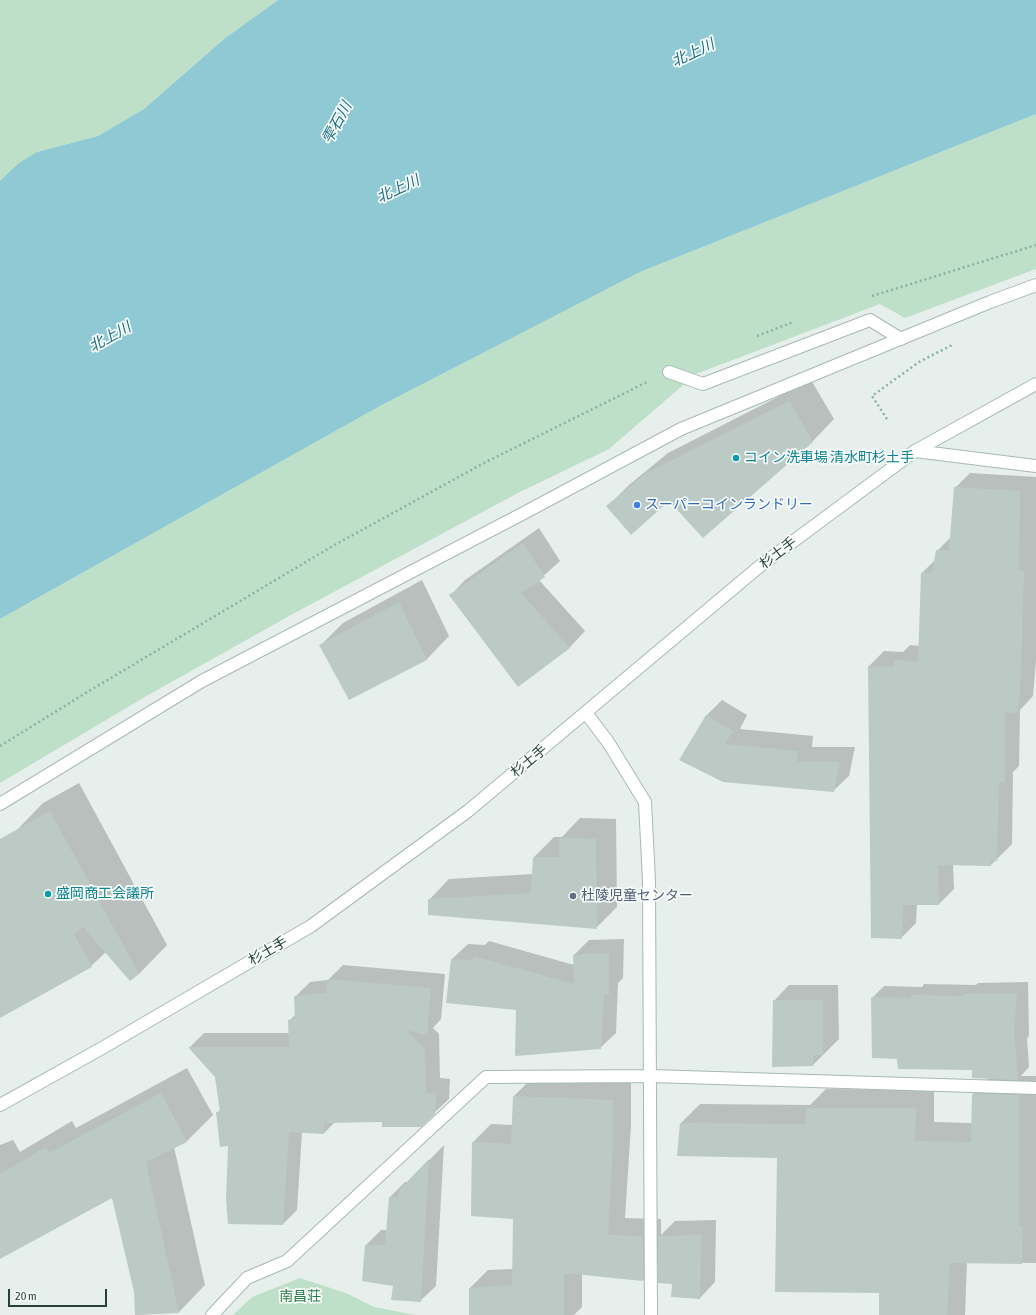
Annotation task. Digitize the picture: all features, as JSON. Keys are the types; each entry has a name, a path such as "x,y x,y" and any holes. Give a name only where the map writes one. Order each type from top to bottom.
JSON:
{"street":[{"path":"0,804 202,681 681,429 990,302 1036,285"},
{"path":"668,372 703,384 870,320 901,339"},
{"name":"杉土手","path":"0,1105 104,1048 311,926 468,811 760,566 914,451 1036,384"},
{"path":"914,451 1036,466"},
{"path":"586,713 608,742 646,802 649,881 651,1076 651,1315"},
{"path":"212,1315 246,1278 287,1261 486,1077 651,1076 1036,1088"}],"path":[{"path":"866,298 1036,245"},
{"path":"754,337 798,320"},
{"path":"887,419 872,396 919,362 954,344"},
{"path":"0,746 89,691 331,547 484,463 668,372"}],"green space":[{"path":"0,0 278,0 224,39 144,109 98,136 37,152 0,181"},
{"path":"1036,114 1036,269 905,318 880,304 696,374 609,449 518,493 291,615 150,694 0,783 0,619 380,406 640,272"},
{"name":"南昌荘","path":"300,1278 346,1293 374,1307 416,1315 233,1315 252,1297"}],"water":[{"path":"278,0 1036,0 1036,114 640,272 380,406 0,619 0,181 19,163 37,152 98,136 144,109 224,39"}],"building":[{"name":"コイン洗車場 清水町杉土手","path":"789,401 813,442 703,538 669,501 631,535 606,506 645,474"},
{"path":"954,487 1020,491 1019,571 1024,571 1021,675 1018,713 1005,712 1005,782 999,782 997,861 991,860 991,866 938,865 939,905 903,905 902,939 871,938 868,666 893,667 894,660 918,662 921,573 932,573 936,550 949,551"},
{"path":"523,543 545,577 521,593 570,648 518,687 449,595"},
{"path":"399,602 427,660 349,700 319,645"},
{"path":"706,715 733,731 725,744 798,751 797,762 840,762 834,792 723,782 679,760"},
{"name":"盛岡商工会議所","path":"50,811 139,974 130,981 83,927 74,934 92,967 0,1018 0,839"},
{"path":"559,838 596,839 597,929 428,915 428,899 531,893 533,857 559,857"},
{"path":"609,953 609,995 604,994 601,1049 515,1056 516,1010 446,1003 451,959 473,960 473,956 574,984 573,955"},
{"path":"328,979 431,988 427,1035 406,1030 425,1049 426,1093 436,1093 435,1114 421,1127 382,1127 382,1122 324,1123 324,1134 289,1132 283,1225 228,1224 226,1200 228,1146 220,1147 216,1112 220,1112 215,1077 188,1047 289,1047 288,1020 295,1019 294,996 326,993"},
{"path":"965,994 1017,994 1014,1030 1018,1080 972,1078 972,1070 898,1069 897,1059 872,1058 871,997 911,998 911,995 965,996"},
{"path":"773,1000 823,1000 823,1055 814,1055 813,1066 772,1067"},
{"path":"161,1093 187,1142 146,1162 179,1313 135,1315 134,1292 112,1198 0,1259 0,1174 46,1147 50,1153"},
{"path":"972,1094 1019,1095 1019,1226 1023,1227 1022,1264 950,1263 947,1315 879,1315 879,1293 775,1292 777,1158 677,1156 680,1123 805,1124 806,1108 916,1108 915,1141 971,1142"},
{"path":"513,1096 613,1100 613,1143 608,1235 643,1236 643,1281 564,1273 564,1315 469,1315 469,1288 512,1285 513,1219 471,1216 472,1142 511,1144"},
{"path":"429,1159 421,1302 391,1300 393,1286 362,1281 365,1245 385,1245 389,1197 398,1197 400,1189"},
{"path":"701,1235 700,1299 671,1297 672,1284 658,1283 658,1236"}],"place":[{"name":"コイン洗車場 清水町杉土手","path":"736,458"},
{"name":"スーパーコインランドリー","path":"637,505"},
{"name":"盛岡商工会議所","path":"48,894"},
{"name":"杜陵児童センター","path":"573,896"}],"water label":[{"name":"北上川","path":"693,53"},
{"name":"雫石川","path":"337,123"},
{"name":"北上川","path":"398,189"},
{"name":"北上川","path":"110,337"}]}
